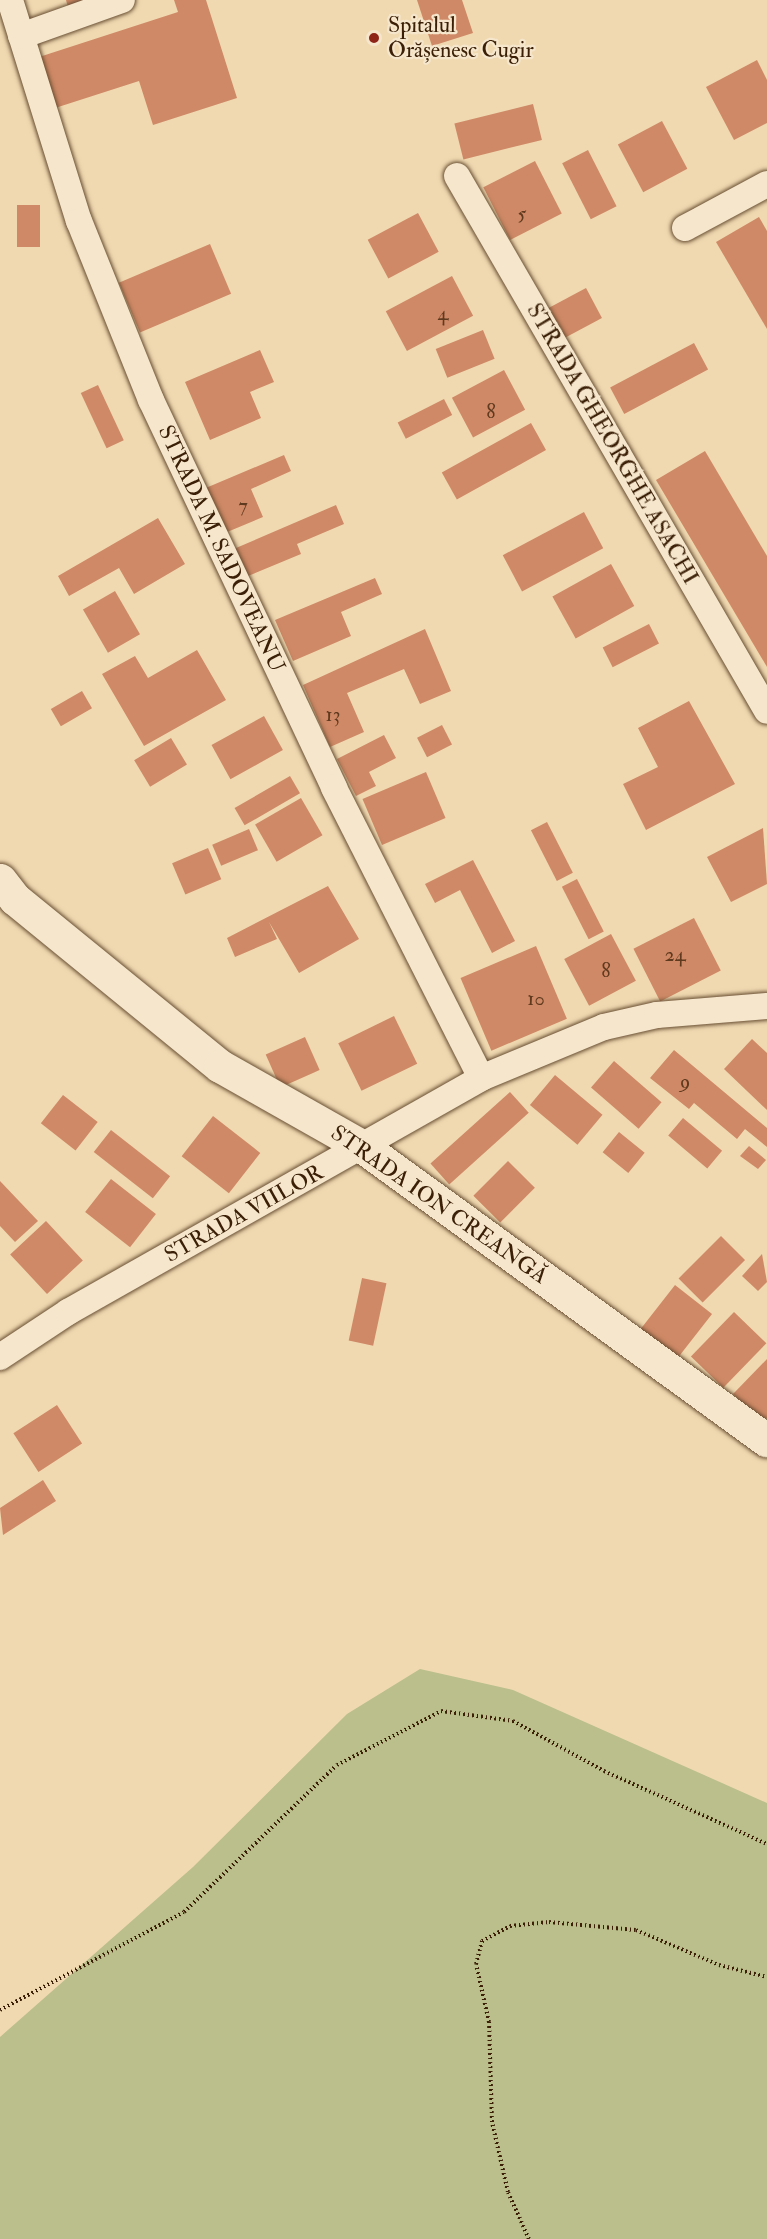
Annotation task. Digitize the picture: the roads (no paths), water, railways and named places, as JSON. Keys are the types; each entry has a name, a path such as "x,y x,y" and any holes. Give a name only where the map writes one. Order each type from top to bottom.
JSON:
{"street":[{"name":"STRADA M. SADOVEANU","path":"10,0 79,221 142,380 324,767 481,1078"},
{"path":"21,36 122,0"},
{"name":"STRADA GHEORGHE ASACHI","path":"458,176 767,711"},
{"path":"685,228 767,184"},
{"name":"STRADA ION CREANGĂ","path":"0,880 15,899 220,1066 363,1147 767,1440"},
{"name":"STRADA VIILOR","path":"0,1357 68,1312 363,1147 481,1078 604,1027 657,1015 767,1006"}],"place":[{"name":"Spitalul Orășenesc Cugir","path":"374,38"}]}
